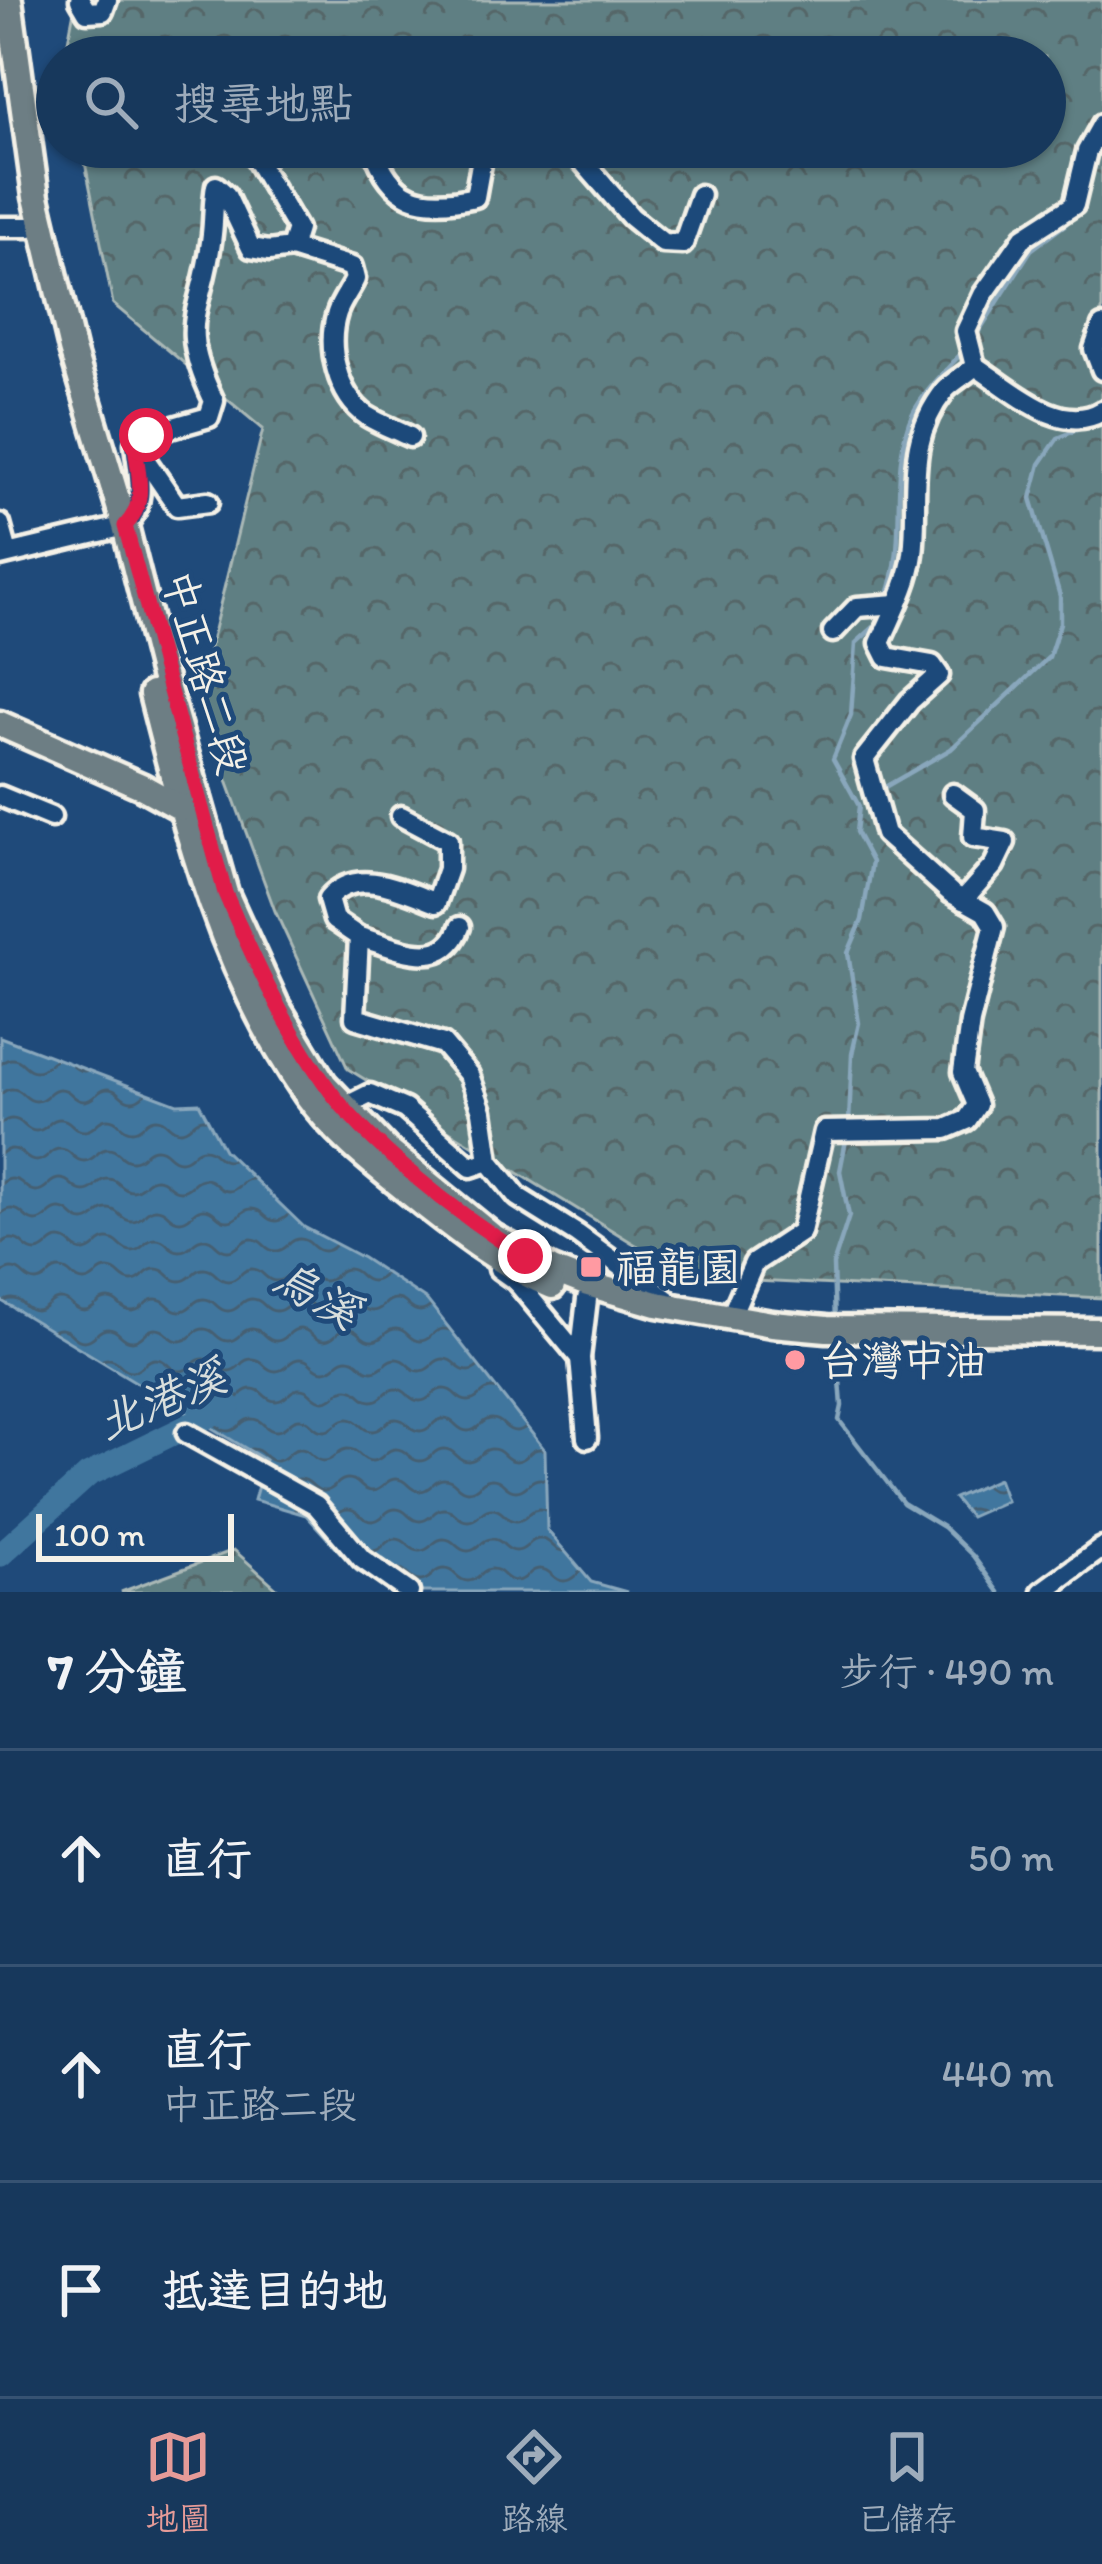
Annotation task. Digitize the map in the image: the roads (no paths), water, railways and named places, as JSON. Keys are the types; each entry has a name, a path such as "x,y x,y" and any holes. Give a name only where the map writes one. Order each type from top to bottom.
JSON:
{"main road":[{"name":"中正路二段","path":"9,0 36,197 72,349 225,943 263,1024 310,1098 335,1111 508,1246 588,1284 730,1316 772,1331"},
{"name":"中正路二段","path":"0,56 12,142 31,226 118,528"},
{"name":"中正路二段","path":"0,724 192,806"},
{"name":"中正路二段","path":"335,1111 375,1165 484,1253 522,1274 587,1299 666,1321 772,1331 1102,1346"},
{"name":"中正路二段","path":"836,1334 1102,1331"}],"lane":[{"path":"80,0 87,12 103,11 107,0"},
{"path":"730,1316 754,1263 801,1232 824,1131 946,1129 967,1120 976,1106 963,1072 970,1022 994,927 985,912 885,834 864,759 910,701 939,676 932,665 886,657 880,643 888,605 913,555 912,484 922,428 971,352 983,296 1024,237 1074,205 1087,151 1102,124"},
{"path":"261,168 297,229 291,248"},
{"path":"380,168 406,196 438,205 476,197 481,168"},
{"path":"588,168 631,217 663,244 682,244 700,195"},
{"path":"135,445 146,435 209,417 214,401 196,363 190,332 213,231 216,186 226,194 251,248 291,248 352,267 355,279 337,314 333,352 340,377 349,399 367,415 410,437"},
{"path":"0,227 31,226"},
{"path":"1102,326 1094,349 1102,370"},
{"path":"971,352 1047,412 1067,420 1092,418 1102,411"},
{"path":"0,524 4,555 118,528 138,512 141,490 135,445"},
{"path":"135,445 177,506 208,502"},
{"path":"833,632 857,607 888,605"},
{"path":"953,794 975,810 973,837 1005,842 994,865 964,900"},
{"path":"0,796 51,817"},
{"path":"401,816 448,841 448,869 436,903 365,880 340,885 328,899 334,920 359,937 426,956 454,942 460,927"},
{"path":"359,937 355,1018 443,1044 470,1075 482,1112 489,1161 518,1197 677,1307"},
{"path":"489,1161 471,1167 405,1109 370,1094 316,1121 429,1218 516,1281 580,1358"},
{"path":"587,1299 580,1358 587,1438"},
{"path":"187,1433 316,1505 362,1559 409,1592"},
{"path":"1042,1592 1102,1548"}],"water":[{"name":"烏溪","path":"0,1037 177,1104 199,1103 224,1150 304,1227 427,1300 545,1450 547,1530 591,1582 627,1592 398,1592 357,1571 306,1515 254,1500 265,1460 0,1300"},
{"path":"998,1479 1006,1501 970,1517 954,1498"}],"waterway":[{"path":"974,339 1031,250 1066,224"},
{"path":"887,597 897,554 900,465 909,422 927,392 966,348"},
{"path":"878,791 951,749 1049,657 1060,623 1060,596 1031,498 1040,464 1058,438 1091,424"},
{"path":"849,1123 852,1054 859,1023 848,953 862,920 872,862 856,832 859,806 833,759 851,715 856,643 876,625 881,613"},
{"path":"835,1322 833,1265 849,1216 840,1171 847,1135"},
{"path":"837,1340 839,1420 903,1503 943,1527 973,1556 999,1592"},
{"name":"北港溪","path":"0,1555 88,1475 229,1406"}],"place":[{"name":"福龍園","path":"591,1267"},
{"name":"台灣中油","path":"795,1360"}]}
